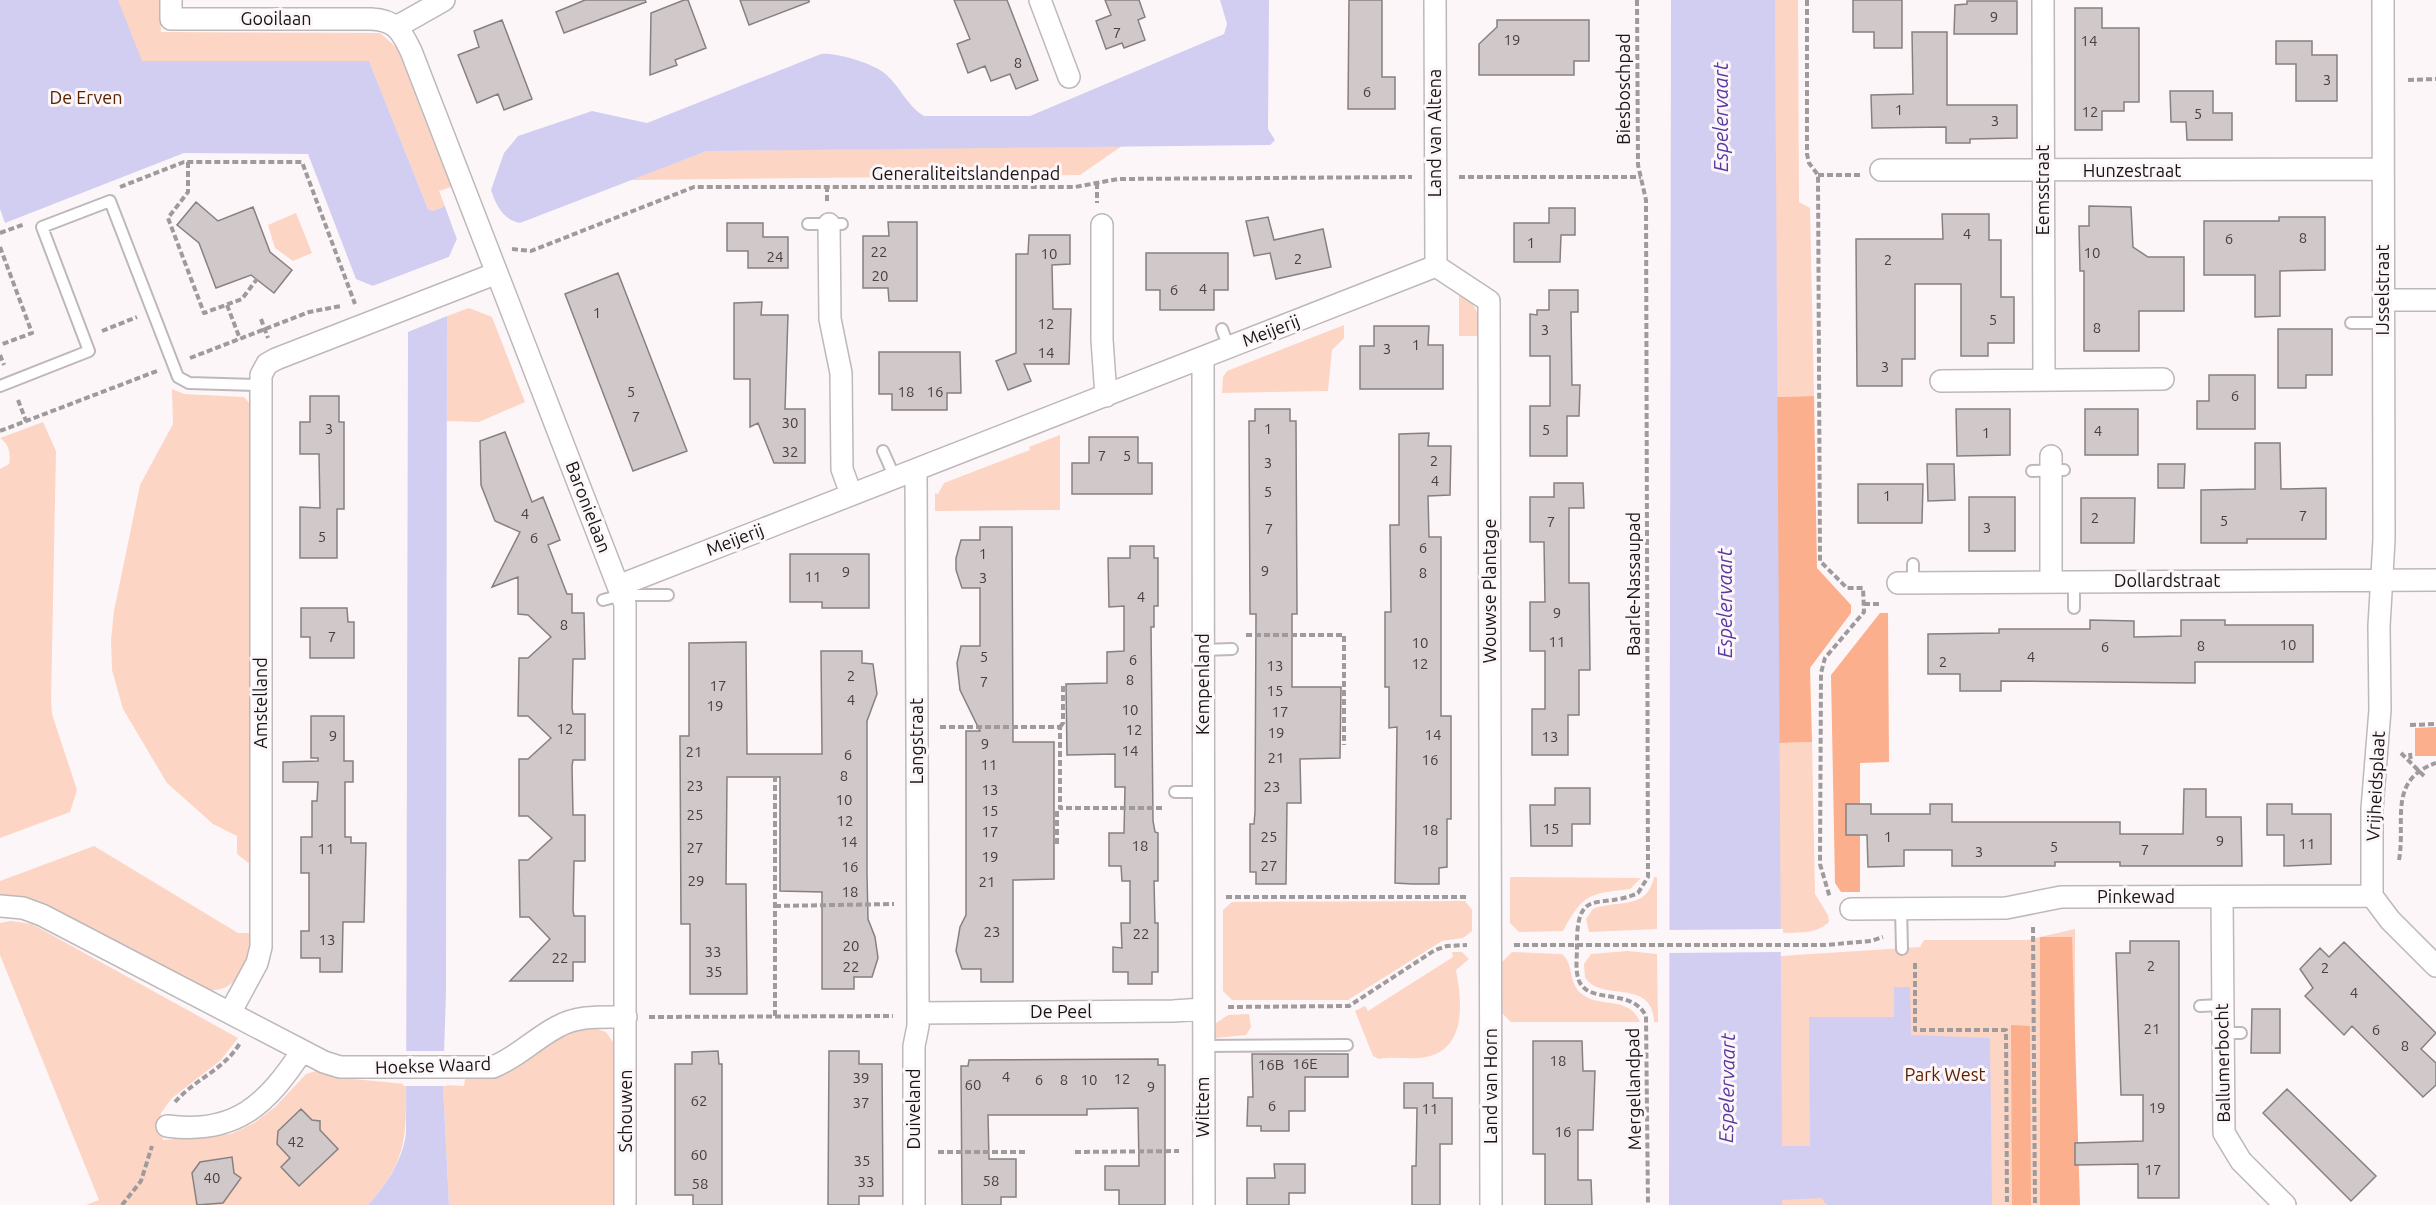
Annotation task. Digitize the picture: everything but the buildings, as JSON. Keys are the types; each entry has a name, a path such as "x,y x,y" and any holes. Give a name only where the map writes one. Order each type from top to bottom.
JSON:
{"street":[{"name":"Gooilaan","path":"171,0 171,19 371,19 390,21 398,26"},
{"path":"398,26 444,0"},
{"path":"1040,0 1069,77"},
{"name":"Land van Altena","path":"1435,0 1436,266"},
{"name":"Eemsstraat","path":"2043,0 2044,380"},
{"name":"IJsselstraat","path":"2382,580 2383,0"},
{"name":"Baronielaan","path":"398,26 411,51 481,230 614,594 625,615 632,1017"},
{"name":"Hunzestraat","path":"1873,172 2383,169"},
{"path":"826,224 830,319 842,373 842,469 851,494"},
{"path":"1102,225 1102,340 1106,396"},
{"name":"Meijerij","path":"614,594 647,574 1203,358 1225,339 1436,266"},
{"name":"Wouwse Plantage","path":"1436,266 1489,301 1491,945"},
{"name":"Amstelland","path":"230,1013 257,963 262,939 260,386 263,369 270,361 497,273"},
{"path":"2384,300 2436,300"},
{"name":"Kempenland","path":"1203,358 1203,792 1211,1008"},
{"path":"1941,381 2163,380"},
{"path":"2049,467 2051,581"},
{"name":"Langstraat","path":"910,1014 916,470"},
{"name":"Dollardstraat","path":"1908,576 2051,581 2436,580"},
{"name":"Vrijheidsplaat","path":"2372,897 2372,810 2380,710 2382,580"},
{"name":"Pinkewad","path":"1842,908 1901,925 2061,897 2372,897"},
{"name":"Ballumerbocht","path":"2222,897 2222,1005 2232,1033 2222,1125 2226,1140 2241,1161 2285,1205"},
{"path":"2372,897 2390,920 2436,966"},
{"name":"Hoekse Waard","path":"0,906 15,906 42,915 302,1051 331,1065 349,1069 486,1068 509,1061 551,1030 576,1019 632,1017"},
{"name":"Land van Horn","path":"1491,945 1491,1205"},
{"name":"De Peel","path":"910,1014 1173,1011 1211,1008"},
{"name":"Wittem","path":"1204,1205 1203,1046 1211,1008"},
{"name":"Duiveland","path":"910,1014 914,1046 914,1205"},
{"name":"Schouwen","path":"625,1205 632,1017"},
{"path":"167,1126 213,1127 241,1117 268,1096 302,1051"}],"lane":[{"path":"0,386 89,351 42,227 110,201 178,376 189,383 260,386"},
{"path":"2351,323 2384,323"},
{"path":"884,452 895,478"},
{"path":"647,574 654,595"},
{"path":"2074,581 2074,608"},
{"path":"614,594 668,595"},
{"path":"1203,650 1232,650"},
{"path":"1175,792 1203,792"},
{"path":"1901,925 1902,949"},
{"path":"2200,1006 2222,1005"},
{"path":"1203,1046 1347,1045"}],"path":[{"name":"Biesboschpad","path":"1638,0 1638,165 1641,177"},
{"path":"1807,0 1807,154 1809,163 1818,175 1820,561 1847,588 1863,588 1864,604 1864,612 1825,658 1821,674 1820,864 1824,886 1842,908"},
{"path":"2402,80 2436,79"},
{"path":"118,188 188,162 302,162 355,298"},
{"path":"188,162 188,192 168,218 204,313 242,299 257,279"},
{"path":"1818,175 1873,172"},
{"name":"Generaliteitslandenpad","path":"523,249 531,251 694,187 1075,187 1118,178 1420,177"},
{"path":"1452,177 1641,177"},
{"name":"Baarle-Nassaupad","path":"1577,945 1577,923 1588,905 1598,900 1638,893 1648,877 1646,200 1641,177"},
{"path":"188,192 195,192"},
{"path":"0,233 28,223"},
{"path":"0,247 32,333 0,345"},
{"path":"227,305 240,339"},
{"path":"184,360 309,312 355,305"},
{"path":"95,334 142,315"},
{"path":"261,320 267,336"},
{"path":"0,431 161,369"},
{"path":"17,398 26,421"},
{"path":"1864,604 1879,604"},
{"path":"1244,635 1344,635 1344,745"},
{"path":"1057,844 1063,684"},
{"path":"2410,725 2436,724"},
{"path":"946,727 1060,727"},
{"path":"2410,753 2410,762 2424,776"},
{"path":"2396,867 2400,850 2402,797 2412,778 2436,763"},
{"path":"775,776 775,1016"},
{"path":"1060,808 1170,808"},
{"path":"1220,897 1471,897"},
{"path":"775,906 891,904"},
{"path":"2033,924 2035,1205"},
{"path":"1211,1008 1349,1006 1435,950 1447,946 1846,943 1876,940 1901,925"},
{"path":"1845,937 1846,943"},
{"name":"Mergellandpad","path":"1577,945 1577,973 1582,985 1591,992 1636,1003 1646,1016 1648,1205"},
{"path":"1915,959 1915,1030 2006,1030 2007,1205"},
{"path":"664,1010 664,1016"},
{"path":"632,1017 910,1014"},
{"path":"1075,1152 1185,1151"},
{"path":"940,1152 1025,1152"}],"green space":[{"name":"De Erven","path":"0,0 160,0 161,32 380,33 397,48 451,187 439,191 445,206 433,211 428,209 369,61 166,61 0,209"},
{"path":"1775,0 1798,0 1799,202 1810,208 1814,396 1776,397"},
{"path":"1122,146 1080,175 631,180 707,151"},
{"path":"296,213 312,253 293,261 275,248 268,225"},
{"path":"1459,291 1476,310 1479,336 1459,336"},
{"path":"469,308 492,317 525,402 479,422 447,421 447,316"},
{"path":"1344,325 1344,338 1332,350 1328,391 1222,393 1223,377 1227,371"},
{"path":"172,389 184,394 244,397 250,404 251,865 237,854 237,836 213,824 167,783 123,709 112,670 111,640 114,611 140,485 173,424"},
{"path":"43,422 56,451 52,714 77,790 70,812 0,838 0,469 9,464 10,457 9,449 0,438"},
{"path":"1060,435 1060,510 935,511 935,493 938,494 944,483 1030,450 1029,447"},
{"path":"1812,742 1815,894 1828,915 1829,922 1812,931 1780,933 1778,743"},
{"path":"94,846 238,933 251,933 246,963 235,980 228,986 209,990 37,902 15,896 0,896 0,881"},
{"path":"1510,877 1641,878 1630,889 1596,894 1583,902 1563,931 1519,932 1510,923"},
{"path":"1654,877 1657,877 1657,929 1589,932 1586,919 1593,909 1638,899 1645,895"},
{"path":"1465,901 1472,910 1472,931 1463,938 1442,941 1348,1000 1232,1000 1223,991 1223,910 1232,902"},
{"path":"11,921 32,924 238,1038 221,1060 172,1098 161,1113 163,1140 231,1134 254,1123 275,1107 306,1074 316,1071 343,1078 406,1084 406,1120 402,1149 381,1189 368,1205 86,1205 99,1200 0,955 0,923"},
{"name":"Park West","path":"2075,929 2075,1205 1781,1205 1780,956 1920,947 1924,940 2027,940"},
{"path":"1628,951 1657,954 1658,1022 1654,1022 1651,1008 1645,1000 1625,992 1602,989 1592,985 1585,977 1584,964 1591,954"},
{"path":"1452,952 1462,952 1469,959 1456,970 1460,996 1459,1022 1449,1044 1439,1052 1426,1057 1379,1059 1373,1056 1355,1011 1365,1006 1368,1011 1453,957"},
{"path":"1512,952 1562,954 1569,963 1575,985 1583,995 1590,999 1622,1005 1635,1014 1640,1022 1511,1022 1502,1013 1502,962"},
{"path":"1249,1014 1251,1027 1246,1035 1215,1038 1216,1023 1228,1015"},
{"path":"594,1028 606,1032 615,1045 614,1205 449,1205 443,1085 464,1086 465,1079 486,1078 504,1072 519,1065 559,1038 575,1031"}],"shaded area":[{"path":"1814,396 1817,568 1851,605 1851,613 1810,668 1812,742 1778,743 1776,397"},
{"path":"1880,613 1888,613 1889,762 1860,763 1860,892 1841,892 1835,883 1831,675"},
{"path":"2436,727 2436,756 2415,756 2415,728"},
{"path":"2040,937 2072,937 2080,1205 2040,1205"},
{"path":"2011,1025 2030,1026 2031,1205 2012,1205"}],"water":[{"path":"0,0 118,0 142,61 369,61 428,209 433,211 445,206 457,239 449,257 373,286 356,279 308,154 184,153 5,223 0,209"},
{"path":"1220,0 1269,0 1268,129 1275,140 1270,145 707,151 520,223 505,215 491,190 504,153 518,136 592,111 647,123 821,54 844,56 883,72 912,106 924,116 1030,116 1224,34 1227,24"},
{"name":"Espelervaart","path":"1671,0 1775,0 1782,1146 1810,1146 1809,1017 1894,1017 1894,987 1910,987 1911,1035 1990,1038 1992,1205 1827,1205 1821,1198 1782,1200 1782,1205 1669,1205"},
{"path":"447,316 446,993 443,1085 449,1205 368,1205 393,1172 406,1133 408,332"}],"pier":[{"path":"444,203 447,205 460,238 451,260 374,289 363,284 373,286 449,257 457,239"},
{"path":"1783,929 1783,952 1667,953 1667,930"},
{"path":"403,1051 447,1051 447,1086 403,1086"}]}
